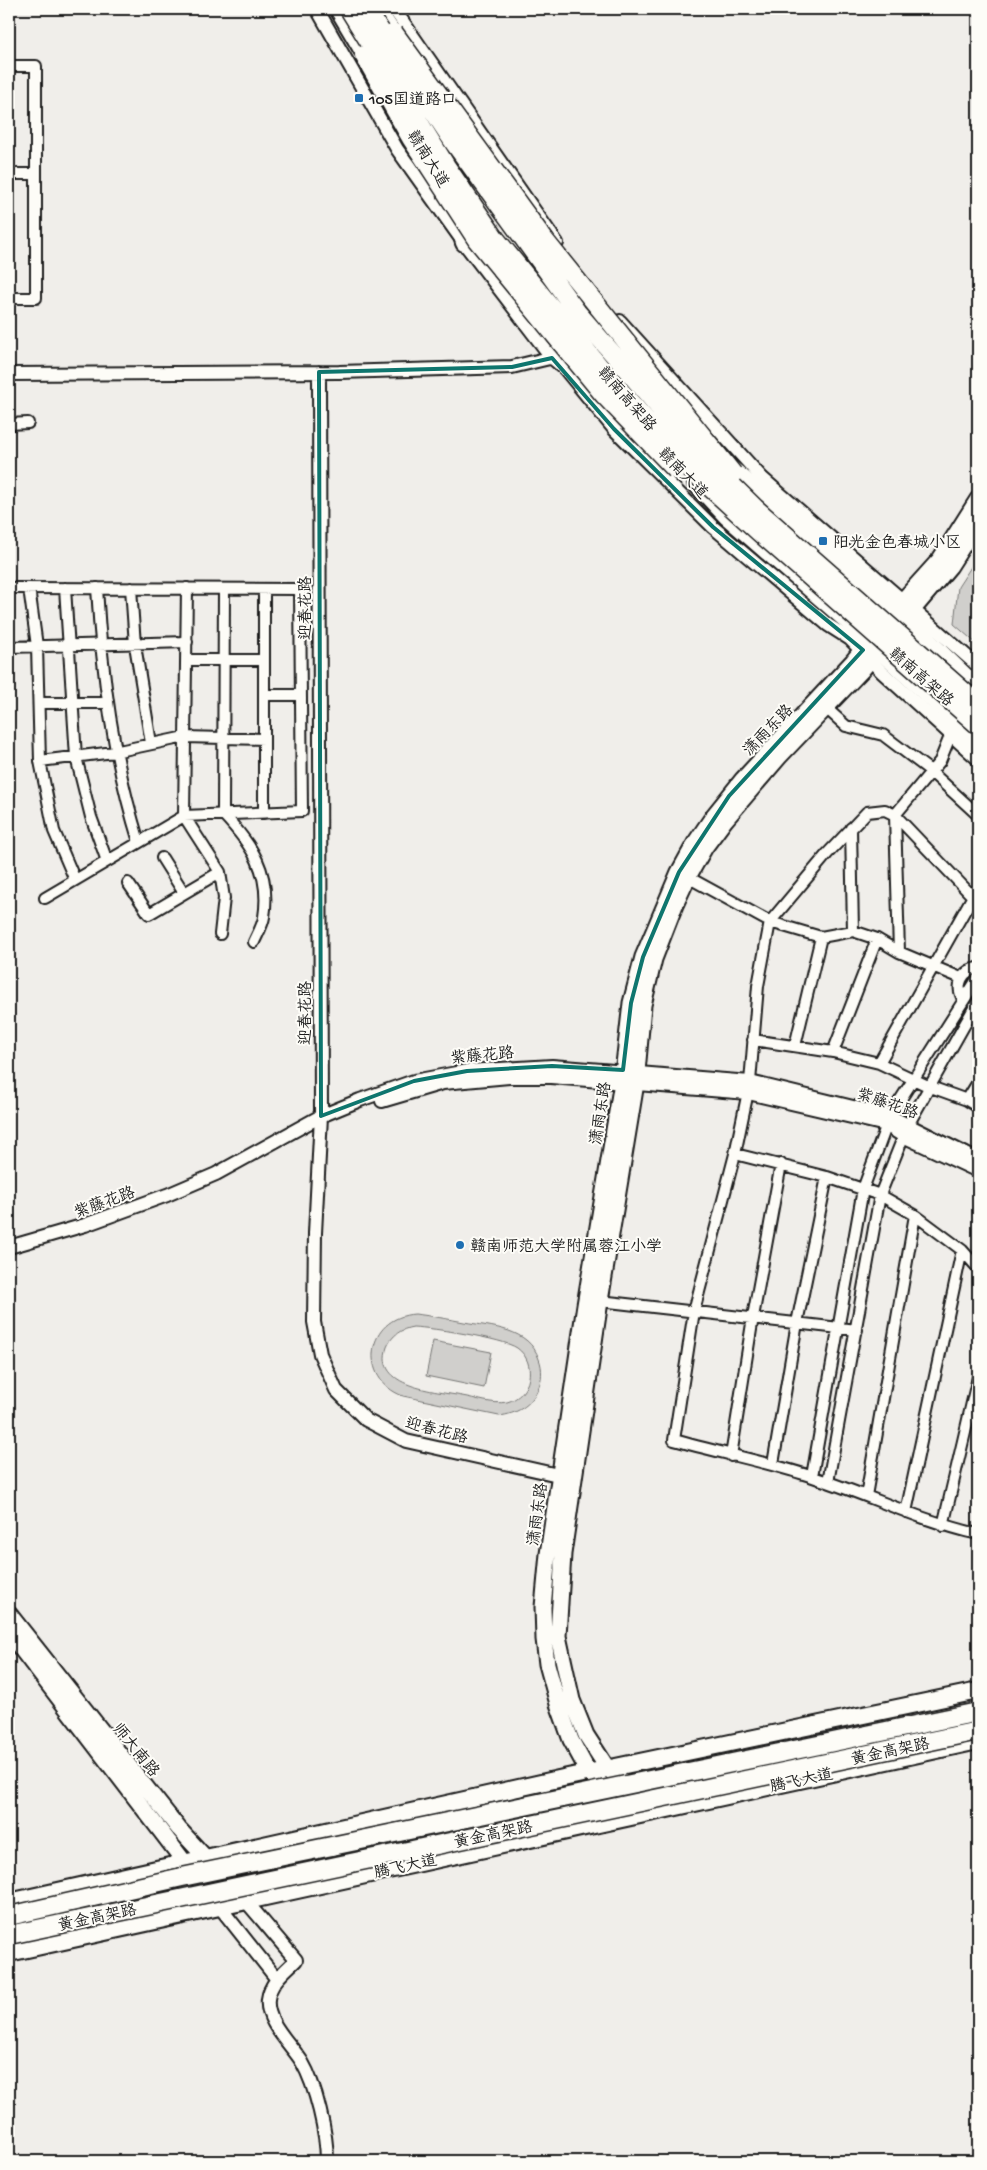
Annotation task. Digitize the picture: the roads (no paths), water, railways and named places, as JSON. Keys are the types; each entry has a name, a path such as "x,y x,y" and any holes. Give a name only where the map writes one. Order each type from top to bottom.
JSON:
{"highway":[{"name":"赣南高架路","path":"349,9 441,157 495,238 607,376 677,454 978,704"},
{"name":"赣南高架路","path":"366,9 460,151 577,312 764,526 978,725"},
{"path":"394,34 546,242 688,415 764,526"},
{"path":"359,46 410,138 477,240 604,395 680,475 764,526"},
{"name":"黄金高架路","path":"9,1916 182,1877 978,1712"},
{"name":"黄金高架路","path":"9,1935 978,1731"}],"main road":[{"name":"赣南大道","path":"338,9 359,46 449,189 575,353 628,415 727,516 871,650 978,742"},
{"name":"赣南大道","path":"377,9 485,170 556,269 610,338 698,439 904,610 946,660 978,688"},
{"path":"485,170 525,197"},
{"path":"449,189 464,243"},
{"name":"潇雨东路","path":"683,875 738,802 826,708 904,610 940,559 978,499"},
{"name":"潇雨东路","path":"904,610 950,566 978,522"},
{"name":"潇雨东路","path":"658,1810 608,1769 586,1735 572,1700 558,1636 563,1554 630,1077 631,1003 643,957 683,875 695,842 729,796 871,650"},
{"name":"潇雨东路","path":"630,1077 559,1476 548,1554 544,1638 558,1704 571,1740 589,1773 635,1815"},
{"name":"师大南路","path":"9,1614 179,1829 245,1900"},
{"name":"师大南路","path":"9,1634 219,1906"},
{"path":"9,1902 589,1773 978,1691"},
{"name":"腾飞大道","path":"9,1952 978,1741"}],"street":[{"path":"317,9 397,149 464,243 552,358 565,370 614,429 713,527 828,625 871,650 882,672 978,759"},
{"path":"394,9 562,251 624,326 762,478 904,610 978,666"},
{"path":"9,66 36,66 36,298 9,298"},
{"path":"9,174 36,174"},
{"path":"9,374 319,372 512,368 575,353"},
{"name":"迎春花路","path":"319,372 320,1120 315,1233 314,1322 320,1354 336,1390 366,1420 406,1441 559,1476 575,1477"},
{"path":"9,424 28,423"},
{"path":"9,588 300,589 302,811 184,816 45,898"},
{"path":"29,588 37,646 40,761 54,831 75,880"},
{"path":"65,588 76,757 92,817 107,861"},
{"path":"97,588 100,645 114,752 139,842"},
{"path":"131,588 135,644 151,743"},
{"path":"187,588 184,816 220,872 224,898 220,934"},
{"path":"224,589 223,814 248,841 264,875 264,918 254,942"},
{"path":"264,589 264,812"},
{"path":"9,647 187,642"},
{"path":"186,660 264,660"},
{"path":"264,695 301,695"},
{"path":"39,703 108,704"},
{"path":"826,708 846,726 883,735 932,772 978,815"},
{"path":"899,952 895,815 940,761 951,734"},
{"path":"40,761 114,752 185,737 264,739"},
{"path":"879,1063 932,965 975,899 895,815 885,810 868,812 851,828 770,922 758,986 749,1087 735,1154 694,1311 674,1440 730,1456 773,1464 812,1476 943,1526 978,1534"},
{"path":"851,828 854,932"},
{"path":"162,858 184,893"},
{"path":"128,883 149,914 220,872"},
{"path":"683,875 770,922 821,936 854,932 877,939 899,952 961,978"},
{"path":"794,1046 821,936"},
{"path":"833,1052 877,939"},
{"path":"964,999 960,991 961,978 967,971 978,968"},
{"path":"812,1476 840,1328 863,1189 888,1121 912,1078 978,978"},
{"path":"828,1482 880,1195 906,1130 928,1086 977,1008"},
{"path":"753,1040 833,1052 879,1063 928,1086 967,1100 978,1107"},
{"name":"紫藤花路","path":"9,1247 85,1225 167,1195 216,1174 320,1120 414,1081 467,1070 552,1066 630,1077 749,1087 888,1121 978,1171"},
{"path":"967,1100 978,1082"},
{"name":"紫藤花路","path":"9,1254 87,1232 219,1180 320,1120"},
{"name":"紫藤花路","path":"906,1130 978,1160"},
{"path":"735,1154 827,1177 880,1195 915,1215 962,1250 978,1268"},
{"path":"730,1456 781,1164"},
{"path":"773,1464 797,1323 827,1177"},
{"path":"866,1496 915,1215"},
{"path":"906,1512 962,1250"},
{"path":"600,1301 857,1330"},
{"path":"943,1526 978,1377"},
{"path":"245,1900 296,1960 276,1978 268,1999 270,2015 302,2063 327,2137 327,2161"},
{"path":"219,1906 276,1978"}],"place":[{"name":"105国道路口","path":"359,98"},
{"name":"阳光金色春城小区","path":"823,541"},
{"name":"赣南师范大学附属蓉江小学","path":"460,1245"}]}
